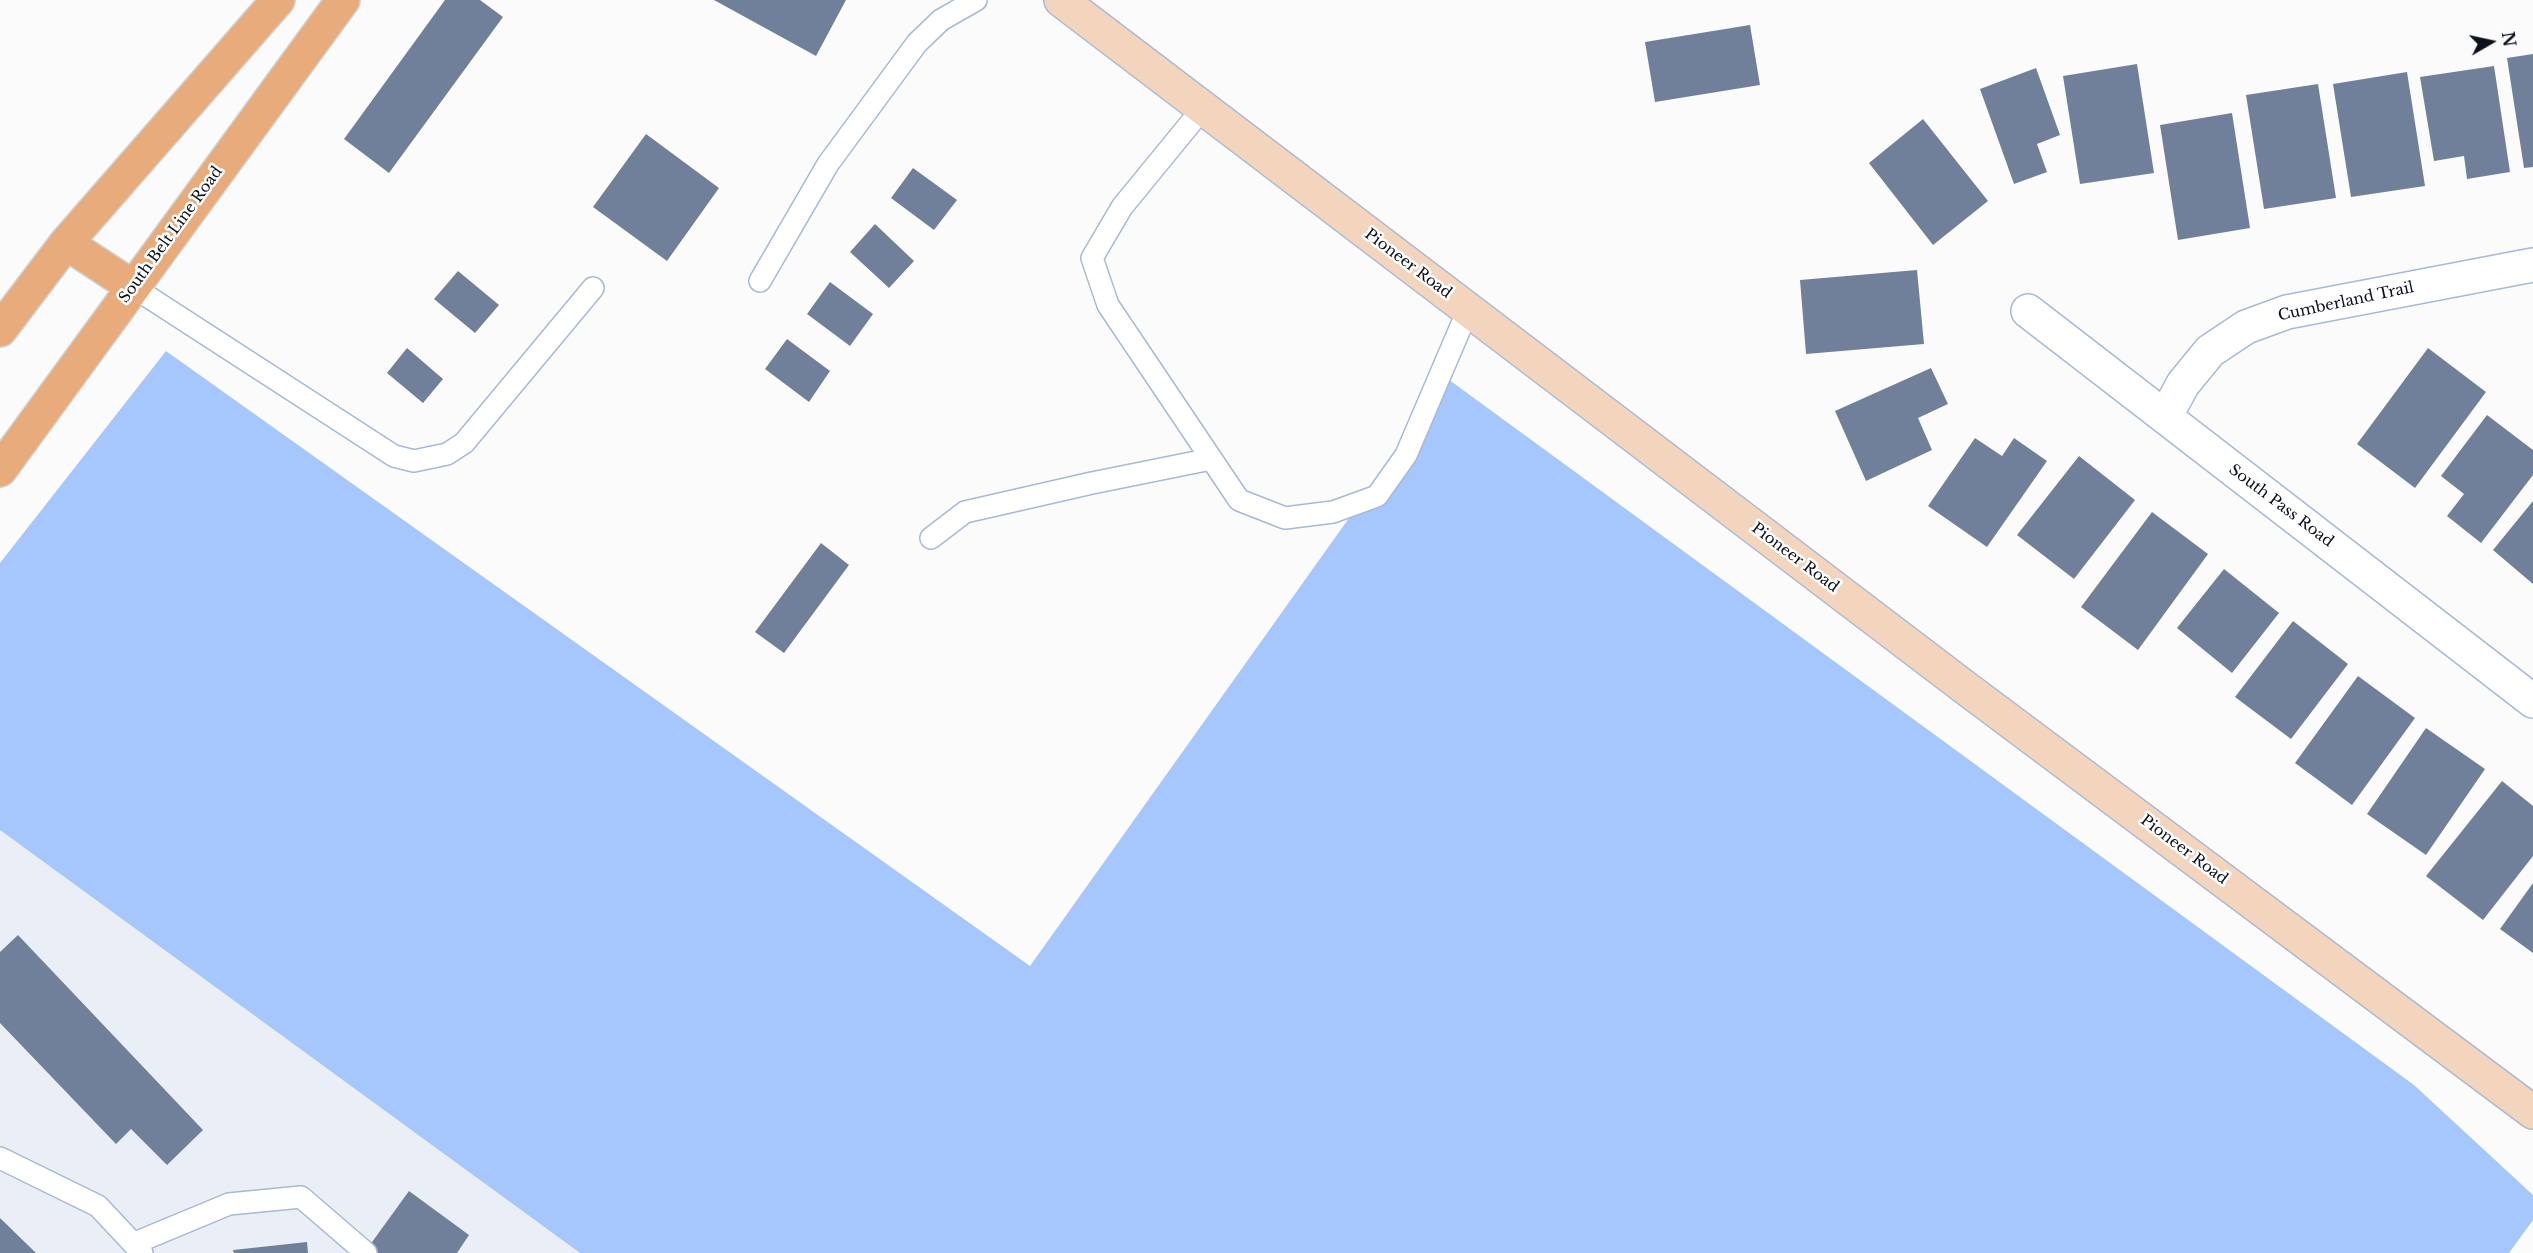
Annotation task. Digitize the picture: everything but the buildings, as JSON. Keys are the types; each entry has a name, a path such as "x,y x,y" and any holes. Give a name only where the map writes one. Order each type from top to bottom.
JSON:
{"main road":[{"name":"South Belt Line Road","path":"0,470 343,0"},
{"name":"Pioneer Road","path":"1061,0 1958,682 2533,1112"},
{"path":"0,330 66,243 274,2"},
{"path":"66,243 133,287"}],"street":[{"name":"Cumberland Trail","path":"2165,417 2183,384 2210,351 2246,327 2287,312 2533,265"},
{"name":"South Pass Road","path":"2028,311 2533,701"}],"lane":[{"path":"760,281 828,164 917,43 941,20 976,0"},
{"path":"1203,108 1122,207 1092,258 1108,305 1239,500 1285,518 1333,512 1377,496 1406,455 1468,310"},
{"path":"133,287 394,456 414,461 447,454 464,443 592,288"},
{"path":"931,538 965,512 1211,459"},
{"path":"0,1158 98,1206 139,1248 229,1204 302,1197 366,1253"}],"shaded area":[{"path":"166,351 1030,966 1448,379 2414,1085 2533,1195 2533,1220 2509,1253 580,1253 0,830 0,563"},
{"path":"0,830 580,1253 0,1253"}]}
